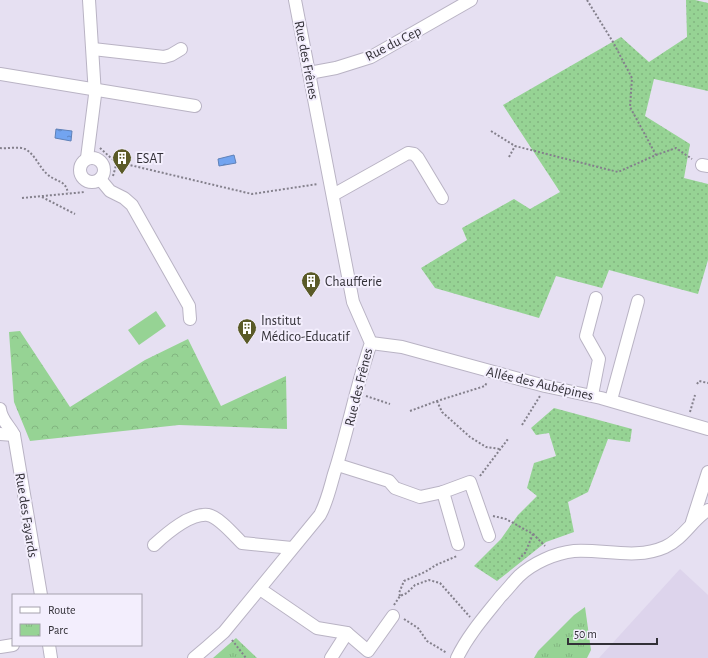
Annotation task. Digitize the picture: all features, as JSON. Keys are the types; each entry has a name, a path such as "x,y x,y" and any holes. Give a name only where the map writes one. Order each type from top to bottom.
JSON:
{"street":[{"path":"88,153 102,163 104,171 103,175 98,181 89,182 83,179 80,176 79,168 88,153 95,90 89,0"},
{"name":"Rue des Frênes","path":"194,658 224,632 320,515 338,464 371,343 353,302 295,0"},
{"name":"Rue du Cep","path":"309,73 336,68 371,57 471,0"},
{"path":"93,49 164,57 171,56 181,49"},
{"path":"0,74 195,106"},
{"path":"333,195 408,153 414,154 418,158 442,198"},
{"path":"100,179 110,191 124,198 132,205 189,306 190,319"},
{"path":"592,395 599,359 586,336 596,298"},
{"path":"611,400 638,301"},
{"name":"Allée des Aubépines","path":"371,343 402,347 545,386 592,395 708,429"},
{"path":"0,409 0,416 14,435"},
{"path":"0,434 14,435"},
{"name":"Rue des Fayards","path":"14,435 41,594"},
{"path":"338,464 389,480 395,488 420,498 470,482 489,536"},
{"path":"692,524 708,472"},
{"path":"442,492 459,548"},
{"path":"457,658 467,639 477,626 520,576 536,564 554,556 574,551 643,553 664,547 674,542 700,515 708,510"},
{"path":"154,545 163,536 190,518 209,515 224,524 242,543 292,548"},
{"path":"260,589 317,628 347,633 368,651 393,616"},
{"path":"331,658 347,633"},
{"path":"0,647 12,645"},
{"path":"49,646 51,658"}],"path":[{"path":"587,0 632,78 630,107 656,155"},
{"path":"491,131 515,146 618,172 676,148 705,166"},
{"path":"88,153 98,144 103,152 117,162 252,194 330,181"},
{"path":"509,157 515,146"},
{"path":"0,148 21,147 30,152 41,169 54,180 62,182 66,185 68,194"},
{"path":"22,198 85,192"},
{"path":"40,196 75,214"},
{"path":"410,411 436,401 485,386 491,372"},
{"path":"697,384 699,381 708,383"},
{"path":"522,425 539,400 545,386"},
{"path":"357,394 390,404"},
{"path":"692,403 694,395"},
{"path":"436,401 442,412 470,437 486,447 500,450"},
{"path":"482,483 480,476 508,439"},
{"path":"493,516 506,519 533,534 554,556"},
{"path":"515,564 524,553 533,534"},
{"path":"441,650 427,641 418,628 402,618 393,616 390,611 400,596 399,593 404,581 425,572 436,565 456,558 459,548"},
{"path":"400,596 407,593 415,585 429,580 440,583 477,626"},
{"path":"224,632 236,644 246,658"}],"shaded area":[{"path":"680,569 708,595 708,658 599,658"}],"green space":[{"path":"686,0 695,0 708,3 708,91 654,79 645,116 690,144 684,178 708,184 708,260 698,294 609,270 602,288 556,276 539,318 435,288 421,268 467,240 462,228 514,199 530,209 560,192 503,105 621,37 649,62 687,37"},
{"path":"156,311 166,326 139,345 128,330"},
{"path":"20,331 70,407 145,360 188,339 221,406 286,376 287,429 179,425 30,441 14,402 9,332"},
{"path":"554,408 632,429 630,442 608,439 588,492 568,502 574,532 546,542 497,581 474,566 501,539 518,515 537,496 527,488 534,463 556,456 549,433 536,435 531,428"},
{"path":"585,607 591,650 587,658 534,658 538,651 574,615"},
{"path":"236,638 257,658 213,658"}],"water":[{"path":"56,129 72,131 71,141 55,138"},
{"path":"234,155 236,163 219,166 218,159"}],"place":[{"name":"ESAT","path":"122,175"},
{"name":"Chaufferie","path":"311,298"},
{"name":"Institut Médico-Educatif","path":"247,345"}]}
